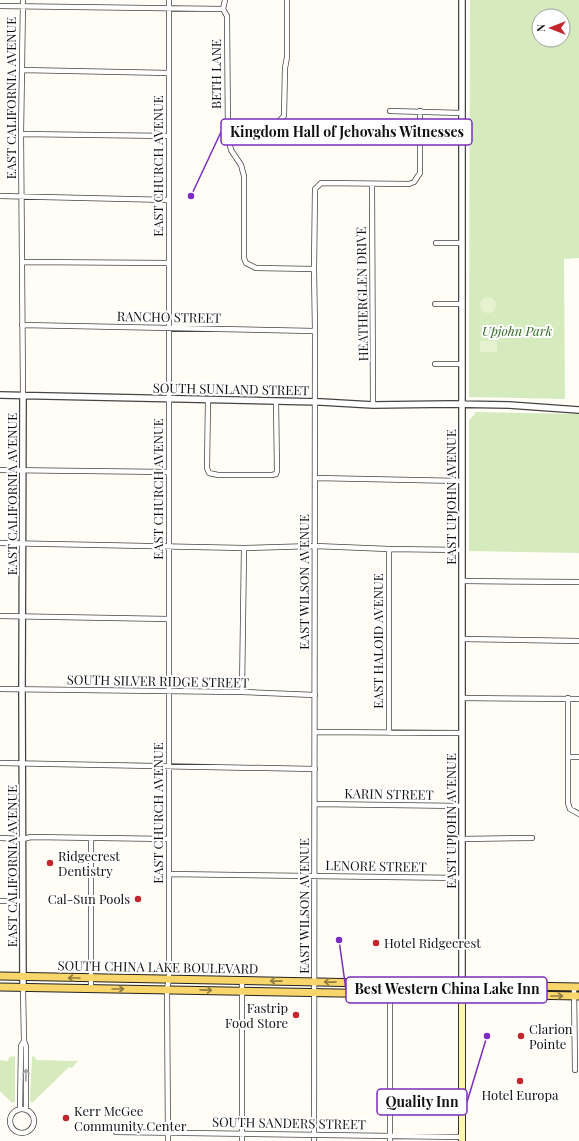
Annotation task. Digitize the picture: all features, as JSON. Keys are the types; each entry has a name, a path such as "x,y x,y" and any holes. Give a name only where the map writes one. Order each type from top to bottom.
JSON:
{"main road":[{"name":"SOUTH CHINA LAKE BOULEVARD","path":"0,976 576,987"},
{"name":"SOUTH CHINA LAKE BOULEVARD","path":"0,987 576,996"},
{"path":"462,994 462,1139"}],"street":[{"name":"EAST CALIFORNIA AVENUE","path":"23,0 21,134 23,262 23,988"},
{"name":"EAST CHURCH AVENUE","path":"168,1141 169,0"},
{"name":"BETH LANE","path":"225,0 223,9 227,16 227,122 229,145 241,165 244,176 244,258 248,265 256,268 314,269"},
{"path":"227,122 278,122 284,116 285,68 287,57 286,0"},
{"name":"EAST UPJOHN AVENUE","path":"462,0 462,994"},
{"path":"0,6 223,9"},
{"path":"22,70 169,73"},
{"path":"390,111 462,113"},
{"path":"372,184 409,184 414,182 419,176 420,112"},
{"path":"21,134 169,136"},
{"name":"EAST WILSON AVENUE","path":"315,982 315,189 319,184 372,184"},
{"name":"HEATHERGLEN DRIVE","path":"372,184 373,405"},
{"path":"0,196 169,200"},
{"path":"436,243 462,243"},
{"path":"23,262 169,263"},
{"path":"435,304 462,304"},
{"name":"RANCHO STREET","path":"22,325 316,331"},
{"path":"436,364 462,364"},
{"name":"SOUTH SUNLAND STREET","path":"0,395 169,398 373,405 462,404 579,410"},
{"path":"208,400 207,468 209,473 218,476 274,474 277,471 276,401"},
{"path":"0,470 169,472"},
{"path":"316,478 461,481"},
{"path":"0,543 244,548 315,546 462,550"},
{"path":"242,692 244,548"},
{"name":"EAST HALOID AVENUE","path":"389,549 389,733"},
{"path":"463,580 579,582"},
{"path":"0,616 168,619"},
{"path":"462,639 579,641"},
{"name":"SOUTH SILVER RIDGE STREET","path":"0,690 242,692 316,695"},
{"path":"462,698 579,699"},
{"path":"568,698 568,803 570,809 579,814"},
{"path":"316,732 462,733"},
{"path":"568,757 579,757"},
{"path":"0,763 315,769"},
{"name":"KARIN STREET","path":"316,804 462,806"},
{"path":"0,838 169,839"},
{"path":"91,989 92,838"},
{"path":"462,838 532,838"},
{"name":"LENORE STREET","path":"168,874 462,878"},
{"path":"0,901 23,901"},
{"path":"242,980 242,1141"},
{"path":"314,1141 315,982"},
{"path":"390,983 390,1141"},
{"path":"575,1070 576,987"},
{"path":"23,988 24,1041 26,1046 26,1109"},
{"path":"20,1109 21,1046 24,1041"},
{"path":"20,1109 26,1109 31,1112 33,1123 28,1131 20,1133 13,1129 10,1121 13,1113 20,1109"},
{"name":"SOUTH SANDERS STREET","path":"116,1132 390,1135 462,1139"}],"green space":[{"name":"Upjohn Park","path":"470,0 579,0 579,258 564,259 565,399 469,397"},
{"path":"485,297 491,297 496,302 494,311 491,313 485,313 480,308 480,302"},
{"path":"480,341 497,341 497,352 480,352"},
{"path":"475,412 579,414 579,553 469,551 469,420"},
{"path":"15,1056 15,1102 12,1103 0,1091 0,1060 8,1061 9,1057"},
{"path":"32,1056 35,1057 36,1060 78,1061 72,1068 69,1067 32,1103 30,1101 30,1097"}],"place":[{"name":"Kingdom Hall of Jehovahs Witnesses","path":"191,196"},
{"name":"Ridgecrest Dentistry","path":"50,863"},
{"name":"Cal-Sun Pools","path":"138,899"},
{"name":"Best Western China Lake Inn","path":"339,940"},
{"name":"Hotel Ridgecrest","path":"376,943"},
{"name":"Fastrip Food Store","path":"296,1015"},
{"name":"Quality Inn","path":"487,1036"},
{"name":"Clarion Pointe","path":"521,1036"},
{"name":"Hotel Europa","path":"520,1081"},
{"name":"Kerr McGee Community Center","path":"66,1118"}]}
